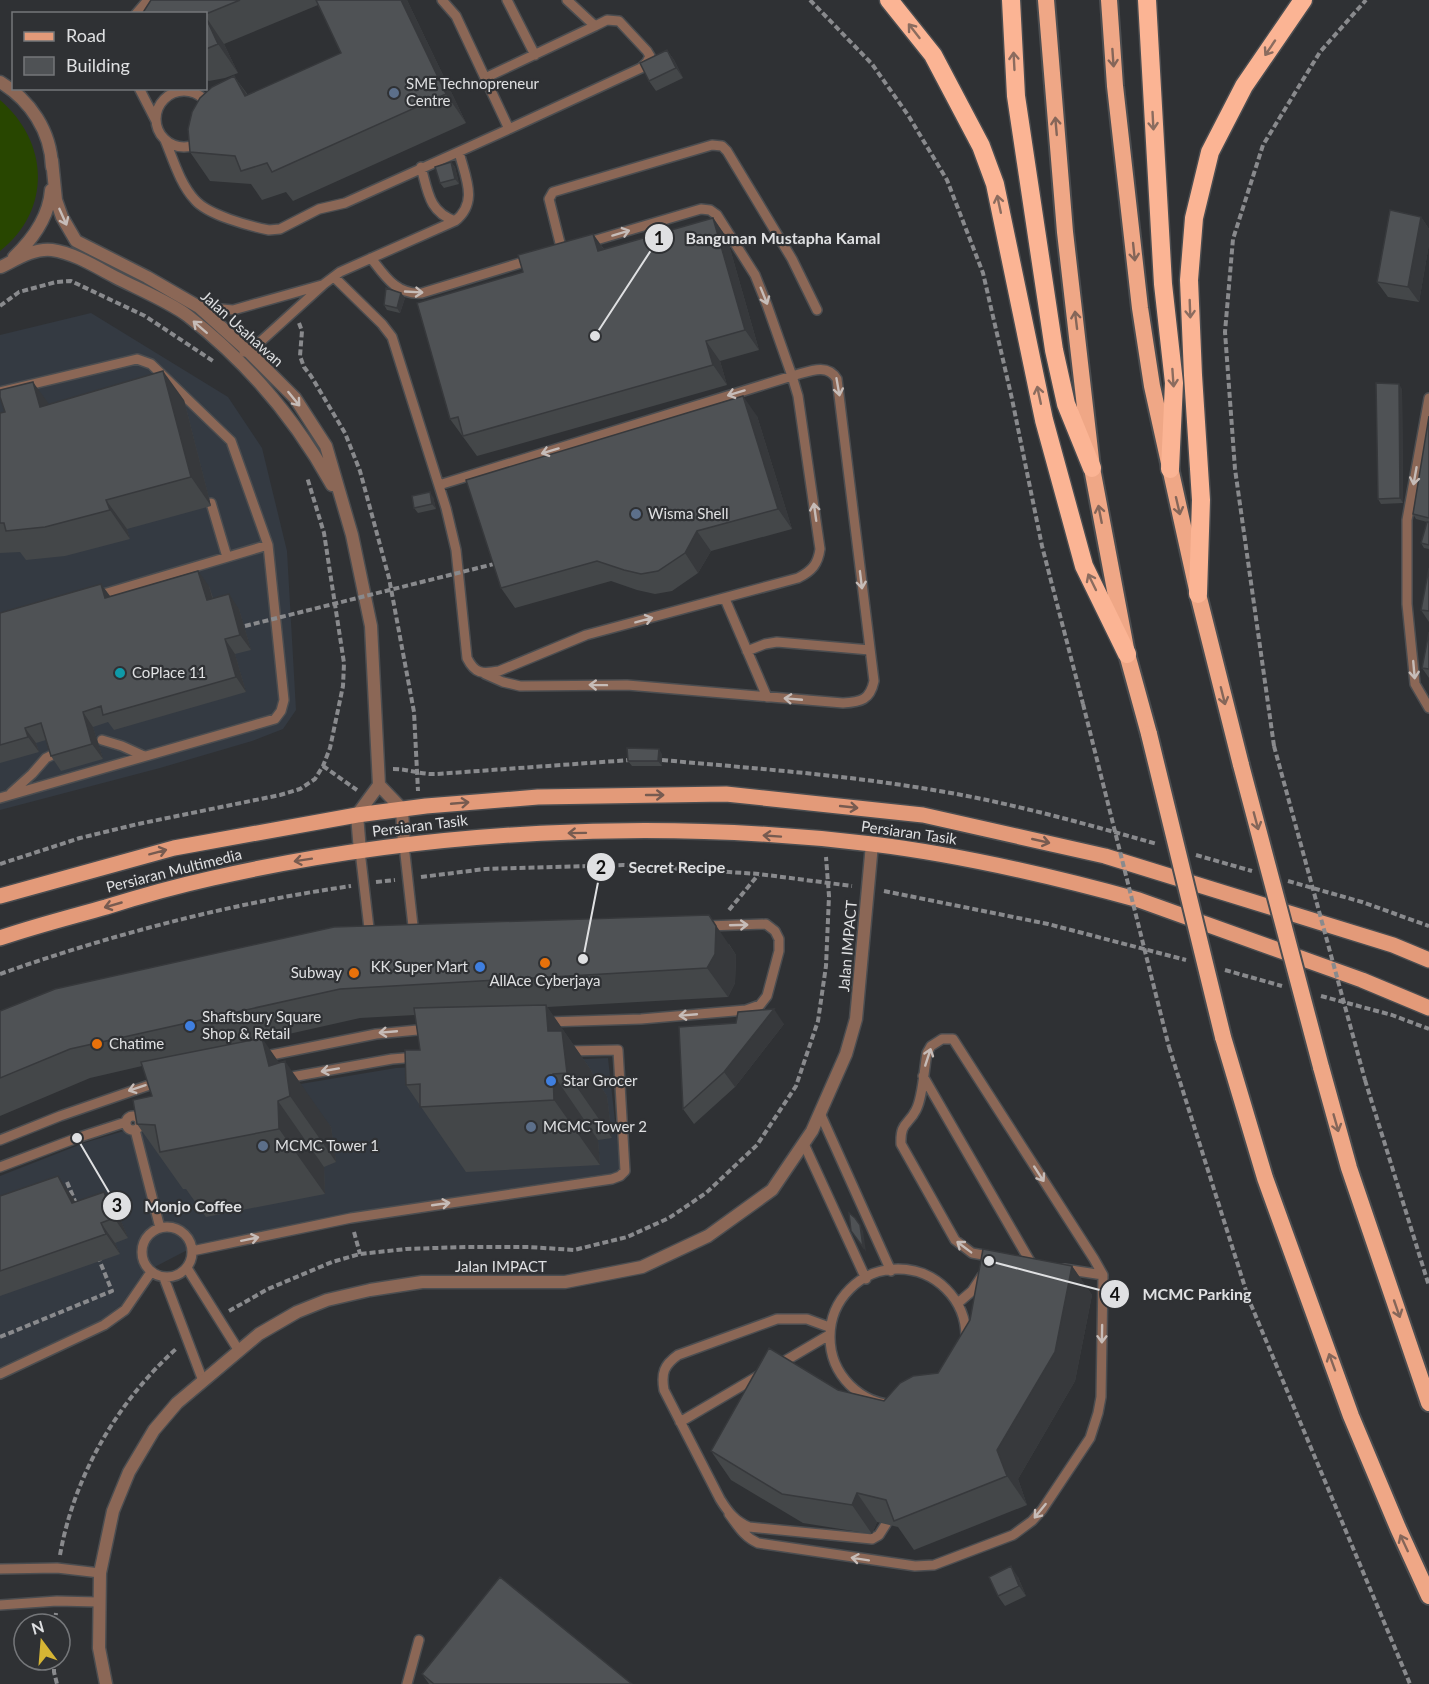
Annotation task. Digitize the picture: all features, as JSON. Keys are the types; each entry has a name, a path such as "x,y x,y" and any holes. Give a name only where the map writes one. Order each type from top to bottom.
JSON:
{"highway":[{"path":"889,0 933,55 984,155 995,184 1044,420 1084,566 1127,654"},
{"path":"1011,0 1016,96 1054,350 1066,404 1092,468"},
{"path":"1046,0 1065,232 1092,468 1127,654 1149,734 1223,1037 1265,1178 1347,1405 1429,1596"},
{"path":"1109,0 1115,86 1140,308 1152,386 1198,594 1241,765 1349,1168 1429,1403"},
{"path":"1147,0 1163,284 1174,383 1170,469"},
{"path":"1198,594 1201,500 1189,280 1194,218 1210,152 1244,86 1303,0"}],"main road":[{"name":"Persiaran Tasik","path":"357,815 538,797 726,794 923,815 1105,856 1393,945 1429,960"},
{"name":"Persiaran Multimedia","path":"0,896 174,848 357,815"},
{"name":"Persiaran Tasik","path":"360,851 478,837 678,831 872,844 1043,875 1139,900 1362,980 1429,1008"},
{"name":"Persiaran Multimedia","path":"0,938 210,878 360,851"}],"street":[{"path":"0,82 22,99 33,112 48,143 52,160 51,196 38,229 28,243 0,267"},
{"name":"Jalan Usahawan","path":"52,160 56,200 62,217 76,241 147,277 199,307 295,398 326,446 352,535 371,626 379,785"},
{"name":"Jalan Usahawan","path":"0,267 26,254 52,250 73,256 186,315 231,354 281,407 314,453 342,502"},
{"path":"360,851 357,815 379,785 402,809 404,845"},
{"name":"Jalan IMPACT","path":"106,1684 99,1648 100,1573 113,1511 129,1472 154,1430 177,1402 259,1334 297,1312 327,1300 370,1290 422,1282 565,1282 642,1267 708,1236 772,1190 804,1144 846,1054 856,1019 872,844"}],"lane":[{"path":"138,12 148,0"},
{"path":"442,0 456,16 509,129"},
{"path":"507,0 535,55"},
{"path":"567,0 595,26"},
{"path":"141,90 187,190 195,201 205,209 269,230 280,229 319,209 345,202 459,152 641,68 650,56 619,21 607,20 485,78"},
{"path":"156,122 159,106 171,94 188,91 204,98 209,105 212,114 209,131 198,143 181,147 165,140"},
{"path":"562,250 549,199 553,192 712,145 722,146 792,259 817,310"},
{"path":"231,354 249,352 334,277 455,221 463,215 469,205 469,194 459,152"},
{"path":"421,167 438,213 455,221"},
{"path":"479,672 500,671 586,635 798,578 809,572 818,561 820,549 798,396 755,275 717,215 710,210 701,209 551,254"},
{"path":"371,258 394,286 413,294 540,257"},
{"path":"334,277 382,324 392,337 439,485 456,550 467,658 471,668 503,682 520,686 627,685 843,703 866,698 872,691 870,650 837,379 828,369 792,376 439,485"},
{"path":"199,307 233,310 324,284"},
{"path":"0,392 137,359 151,364 231,441 268,545 284,700 281,711 275,719 5,796"},
{"path":"1429,398 1407,520 1407,604 1415,684 1429,708"},
{"path":"212,503 227,557"},
{"path":"91,598 268,545"},
{"path":"725,599 767,697"},
{"path":"747,651 777,642 870,650"},
{"path":"102,740 144,756"},
{"path":"5,796 52,755"},
{"path":"404,845 414,937"},
{"path":"360,851 367,943 381,941"},
{"path":"538,1023 641,1019 746,1010 760,1005 767,996 779,951 779,939 775,931 766,924 693,926"},
{"path":"403,939 426,937"},
{"path":"254,1058 376,1034 434,1029"},
{"path":"829,1331 807,1319 777,1319 678,1355 663,1371 664,1390 720,1499 741,1531 749,1539 758,1543 902,1566 934,1565 1013,1535 1042,1510 1089,1438 1096,1420 1101,1397 1103,1275 952,1039 942,1039 931,1046 927,1053 916,1110 900,1134 901,1144 955,1240 972,1253 1000,1258"},
{"path":"192,1251 351,1218 620,1176 625,1171 618,1050 560,1051"},
{"path":"275,1080 392,1059 426,1057"},
{"path":"923,1076 1026,1262 1041,1265"},
{"path":"0,1140 137,1088 168,1079"},
{"path":"820,1113 891,1271"},
{"path":"0,1167 126,1122 130,1117 150,1115"},
{"path":"135,1130 140,1126 138,1118"},
{"path":"126,1122 128,1128 135,1130"},
{"path":"135,1130 160,1228"},
{"path":"804,1144 866,1279"},
{"path":"160,1228 175,1228 182,1232 191,1244 192,1251 187,1268 173,1277 164,1278 151,1272 142,1259 143,1243 147,1237 160,1228"},
{"path":"958,1303 972,1291 979,1281 990,1256"},
{"path":"1051,1266 1103,1275"},
{"path":"187,1268 239,1351"},
{"path":"901,1269 918,1271 933,1276 958,1303 967,1330 967,1347 964,1363 944,1388 915,1402 898,1405 883,1404 854,1392 842,1378 829,1343 833,1313 841,1298 866,1279 901,1269"},
{"path":"0,1374 104,1325 125,1310 151,1272"},
{"path":"164,1278 203,1381"},
{"path":"680,1422 829,1331"},
{"path":"729,1514 749,1527 858,1539 872,1539 879,1535 886,1524"},
{"path":"0,1569 57,1568 100,1573"},
{"path":"0,1605 57,1601 98,1602"},
{"path":"406,1684 419,1640"}],"path":[{"path":"810,0 872,64 908,115 947,180 982,273 1012,399 1042,546 1169,1047 1249,1300 1410,1684"},
{"path":"1366,0 1320,52 1263,145 1233,239 1225,332 1235,469 1274,746 1365,1080 1429,1286"},
{"path":"0,306 19,292 56,282 71,281 145,316 214,362"},
{"path":"0,864 80,838 280,795 300,789 315,778 323,766 337,716 343,686 344,663 324,533 306,474"},
{"path":"245,626 500,563"},
{"path":"379,770 410,770 426,775 631,760"},
{"path":"323,766 369,799"},
{"path":"218,1317 268,1289 332,1262 360,1254 406,1249 466,1247 574,1250 627,1237 669,1218 706,1193 757,1145 796,1086 818,1021 826,966 828,883 825,841"},
{"path":"0,974 100,942 256,902 364,884 485,869 623,865 759,874 868,887 1048,924 1196,963"},
{"path":"716,926 759,874"},
{"path":"1219,969 1288,987"},
{"path":"1311,993 1392,1015 1429,1029"},
{"path":"67,1182 81,1215"},
{"path":"351,1218 360,1254"},
{"path":"0,1337 112,1291 94,1248"},
{"path":"57,1568 64,1533 81,1479 112,1423 162,1362 187,1339"},
{"path":"57,1601 57,1612"}],"shaded area":[{"path":"91,313 228,397 262,448 287,551 296,710 283,729 252,741 0,810 0,335"},
{"path":"608,1058 620,1166 618,1172 346,1214 197,1245 143,1273 121,1305 100,1321 0,1367 0,1176 84,1143 253,1092 396,1068"}],"green space":[{"path":"0,100 16,117 28,136 35,155 38,176 36,196 29,216 17,234 0,251"}],"building":[{"path":"151,0 240,0 207,14 143,12"},
{"path":"316,0 401,0 446,94 272,172 267,163 241,171 235,156 190,152 188,129 192,112 200,98 212,87 234,76 245,96 341,53"},
{"path":"207,20 218,44 207,49"},
{"path":"667,50 676,68 649,81 640,63"},
{"path":"451,162 455,179 440,183 435,167"},
{"path":"1390,210 1421,217 1408,287 1377,282"},
{"path":"713,218 745,330 706,341 713,365 463,436 458,417 450,419 417,303 523,272 518,255 593,234 598,251"},
{"path":"386,288 401,293 397,308 384,305"},
{"path":"163,371 191,477 106,500 110,510 45,527 6,531 4,523 0,523 0,413 5,412 0,390 33,382 40,407"},
{"path":"1376,383 1399,384 1400,498 1378,499"},
{"name":"Wisma Shell","path":"743,396 778,509 697,531 685,553 658,571 641,574 597,561 501,588 466,480"},
{"path":"1429,416 1429,518 1413,514"},
{"path":"430,492 432,504 414,508 412,496"},
{"path":"1427,522 1429,522 1429,545 1421,543"},
{"path":"1429,568 1429,611 1421,610"},
{"name":"CoPlace 11","path":"198,571 207,600 229,594 240,635 225,639 236,677 103,715 101,706 83,712 92,744 51,756 41,723 25,728 28,737 0,745 0,613 101,584 105,598"},
{"path":"1429,632 1429,669 1422,668"},
{"path":"627,748 659,749 658,761 628,761"},
{"path":"709,915 716,926 715,954 707,968 340,989 70,1049 0,1078 0,1011 55,989 334,927"},
{"path":"546,1005 548,1031 562,1031 567,1073 553,1074 554,1100 420,1107 420,1084 406,1085 405,1050 420,1050 414,1008"},
{"path":"774,1009 724,1072 683,1109 679,1027 736,1023 738,1012"},
{"path":"262,1038 269,1066 285,1061 290,1096 278,1101 279,1129 160,1152 155,1125 137,1124 133,1100 152,1096 141,1062"},
{"path":"58,1176 72,1203 104,1192 114,1218 101,1223 106,1234 0,1271 0,1196"},
{"path":"849,1213 860,1225 863,1247 851,1231"},
{"path":"983,1249 1072,1266 1055,1352 997,1450 1007,1476 894,1521 886,1500 857,1493 852,1505 782,1494 711,1451 769,1348 838,1390 884,1401 900,1383 913,1376 938,1373 970,1320"},
{"path":"1011,1566 1019,1586 998,1596 989,1577"},
{"path":"500,1577 632,1684 434,1684 422,1674"}],"place":[{"name":"SME Technopreneur Centre","path":"394,93"},
{"name":"Bangunan Mustapha Kamal","path":"595,336"},
{"name":"Wisma Shell","path":"636,514"},
{"name":"CoPlace 11","path":"120,673"},
{"name":"Secret Recipe","path":"583,959"},
{"name":"AllAce Cyberjaya","path":"545,963"},
{"name":"KK Super Mart","path":"480,967"},
{"name":"Subway","path":"354,973"},
{"name":"Shaftsbury Square Shop & Retail","path":"190,1026"},
{"name":"Chatime","path":"97,1044"},
{"name":"Star Grocer","path":"551,1081"},
{"name":"MCMC Tower 2","path":"531,1127"},
{"name":"Monjo Coffee","path":"77,1138"},
{"name":"MCMC Tower 1","path":"263,1146"},
{"name":"MCMC Parking","path":"989,1261"}]}
